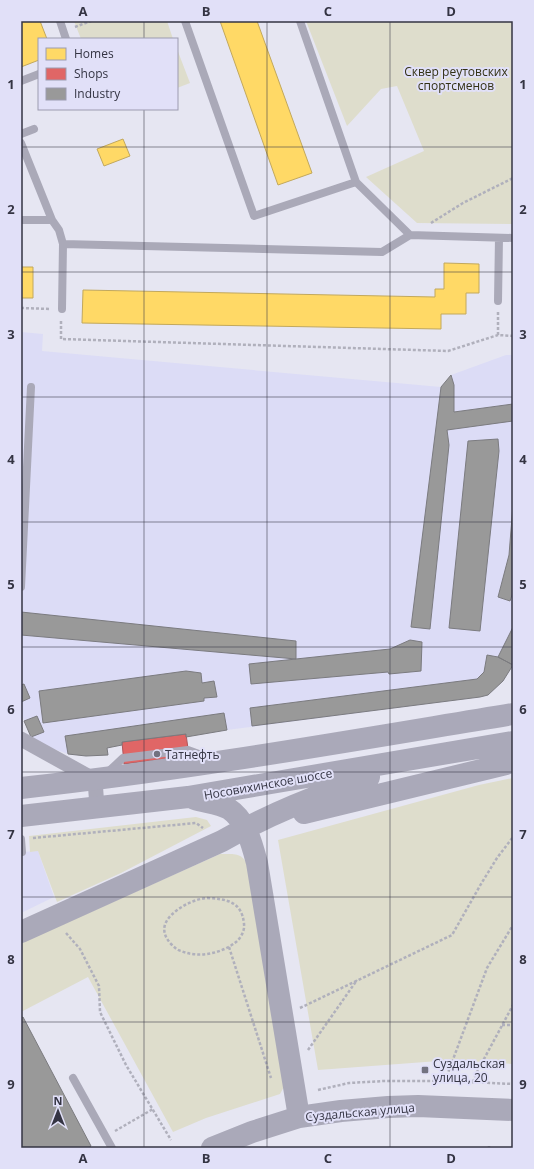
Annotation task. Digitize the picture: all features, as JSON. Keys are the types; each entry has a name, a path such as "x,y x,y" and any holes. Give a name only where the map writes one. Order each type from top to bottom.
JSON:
{"main road":[{"path":"21,788 220,762 513,714"},
{"name":"Носовихинское шоссе","path":"21,816 188,797 513,742"},
{"path":"244,828 506,764 513,747"},
{"path":"21,932 222,841 244,828 312,797 425,757"},
{"path":"188,797 228,808 238,817 251,841 257,863 299,1117"},
{"name":"Суздальская улица","path":"212,1148 252,1132 299,1117 341,1111 422,1106 513,1110"}],"street":[{"path":"21,739 97,779 97,807"}],"lane":[{"path":"60,21 65,35"},
{"path":"185,21 254,216 356,182"},
{"path":"300,21 356,182 410,235"},
{"path":"21,82 38,74"},
{"path":"21,134 34,129"},
{"path":"21,143 52,220 59,230 63,244 62,309"},
{"path":"21,220 52,220"},
{"path":"63,244 382,252 410,235 513,238"},
{"path":"498,301 499,238"},
{"path":"21,587 25,427 31,387"},
{"path":"22,852 25,839"},
{"path":"73,1078 112,1148"}],"path":[{"path":"65,35 83,22 91,21"},
{"path":"410,235 463,203 513,178"},
{"path":"21,308 62,309 61,339 448,351 498,335 513,336"},
{"path":"25,839 196,823 222,841"},
{"path":"299,1009 452,935 497,858 513,837"},
{"path":"200,899 220,899 239,907 243,915 244,927 242,934 230,947 208,954 180,951 164,936 164,928 168,920 183,906 200,899"},
{"path":"53,917 80,949 99,986 100,1012 126,1065 171,1140"},
{"path":"445,1081 487,968 513,925"},
{"path":"230,947 273,1083"},
{"path":"307,1052 357,980"},
{"path":"473,1082 513,1005"},
{"path":"502,1025 513,1026"},
{"path":"318,1090 349,1083 445,1081 513,1084"},
{"path":"106,1136 153,1109"}],"shaded area":[{"path":"21,332 43,334 42,351 441,387 451,375 506,355 513,355 513,665 503,681 488,695 480,697 122,742 122,745 107,748 108,755 86,756 68,754 45,746 31,737 21,713"},
{"path":"38,851 54,897 21,913 21,852"}],"green space":[{"path":"74,21 167,21 173,38 81,38"},
{"name":"Сквер реутовских спортсменов","path":"306,21 513,21 513,224 417,223 366,177 424,151 397,86 381,89 347,126"},
{"path":"178,52 190,83 178,88"},
{"path":"513,778 513,1064 452,1060 318,1070 278,840 479,785"},
{"path":"196,817 207,820 211,826 121,873 57,902 38,851 30,852 29,836"},
{"path":"220,854 238,855 244,859 250,869 286,1083 280,1094 206,1118 173,1132 88,977 21,1012 21,943"}],"building: Homes":[{"path":"21,21 40,21 47,38 38,38 38,60 21,67"},
{"path":"220,21 257,21 312,173 278,185"},
{"path":"123,139 130,156 104,166 97,149"},
{"path":"444,263 479,264 479,293 466,293 466,314 441,314 441,329 82,323 83,290 435,297 435,289 444,289"},
{"path":"21,267 33,267 33,298 21,298"}],"building: Shops":[{"path":"186,734 189,756 124,764 122,742"}],"building: Industry":[{"path":"451,375 454,385 454,412 513,404 513,421 447,430 449,445 430,629 411,627 441,387"},
{"path":"498,439 499,451 480,631 449,628 468,441"},
{"path":"513,505 513,592 510,601 498,597 509,555"},
{"path":"21,612 296,641 296,659 21,635"},
{"path":"513,627 513,665 498,657"},
{"path":"410,640 422,642 421,671 389,674 388,672 251,684 249,664 390,649"},
{"path":"487,655 498,657 513,665 503,681 488,695 252,726 250,708 477,679 484,672"},
{"path":"186,671 201,673 202,683 214,681 217,697 204,698 204,701 43,723 39,691"},
{"path":"24,684 30,698 21,702 21,685"},
{"path":"224,713 227,730 186,737 186,734 122,742 122,745 107,748 108,755 86,756 68,754 65,736"},
{"path":"37,716 44,732 31,737 24,721"},
{"path":"23,1017 91,1146 88,1148 21,1148 21,1018"}],"place":[{"name":"Татнефть","path":"157,754"},
{"name":"Суздальская улица, 20","path":"425,1070"}]}
